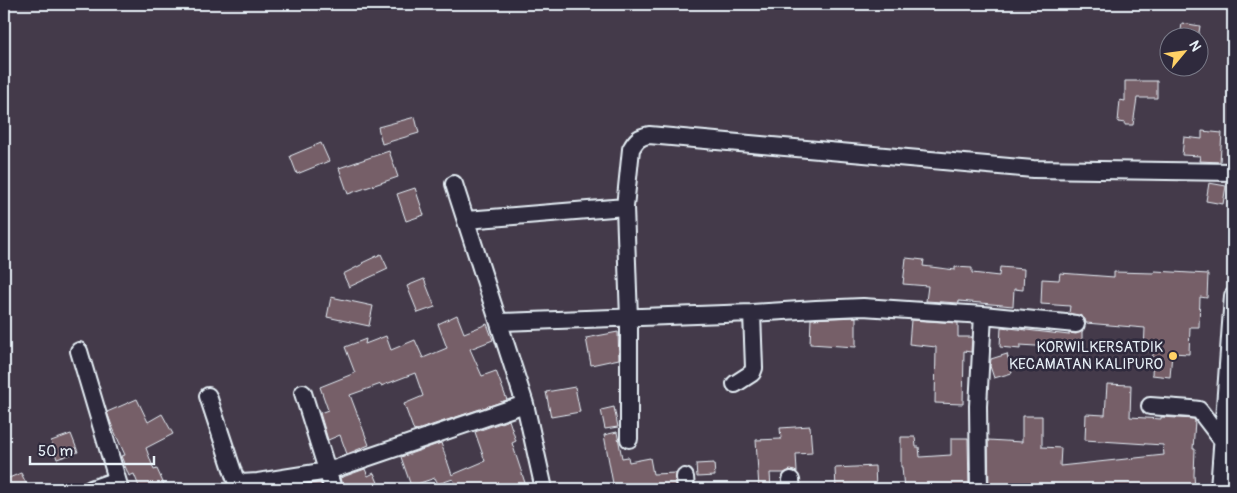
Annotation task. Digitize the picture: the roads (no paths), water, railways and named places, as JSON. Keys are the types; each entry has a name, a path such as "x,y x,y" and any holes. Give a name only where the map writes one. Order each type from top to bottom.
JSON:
{"street":[{"path":"629,439 629,318 625,207 631,149 640,136 649,135 1033,169 1233,172"},
{"path":"454,184 525,404 544,489"},
{"path":"466,220 625,207"},
{"path":"1219,489 1233,296"},
{"path":"499,322 864,307 983,315 1076,324"},
{"path":"735,384 752,373 754,368 752,313"},
{"path":"979,489 978,406 983,315"},
{"path":"79,351 118,485 91,489"},
{"path":"303,393 333,489"},
{"path":"208,396 235,478 241,483 328,471 525,404"},
{"path":"1150,406 1199,410 1222,440"}],"place":[{"name":"KORWILKERSATDIK KECAMATAN KALIPURO","path":"1173,356"}]}
